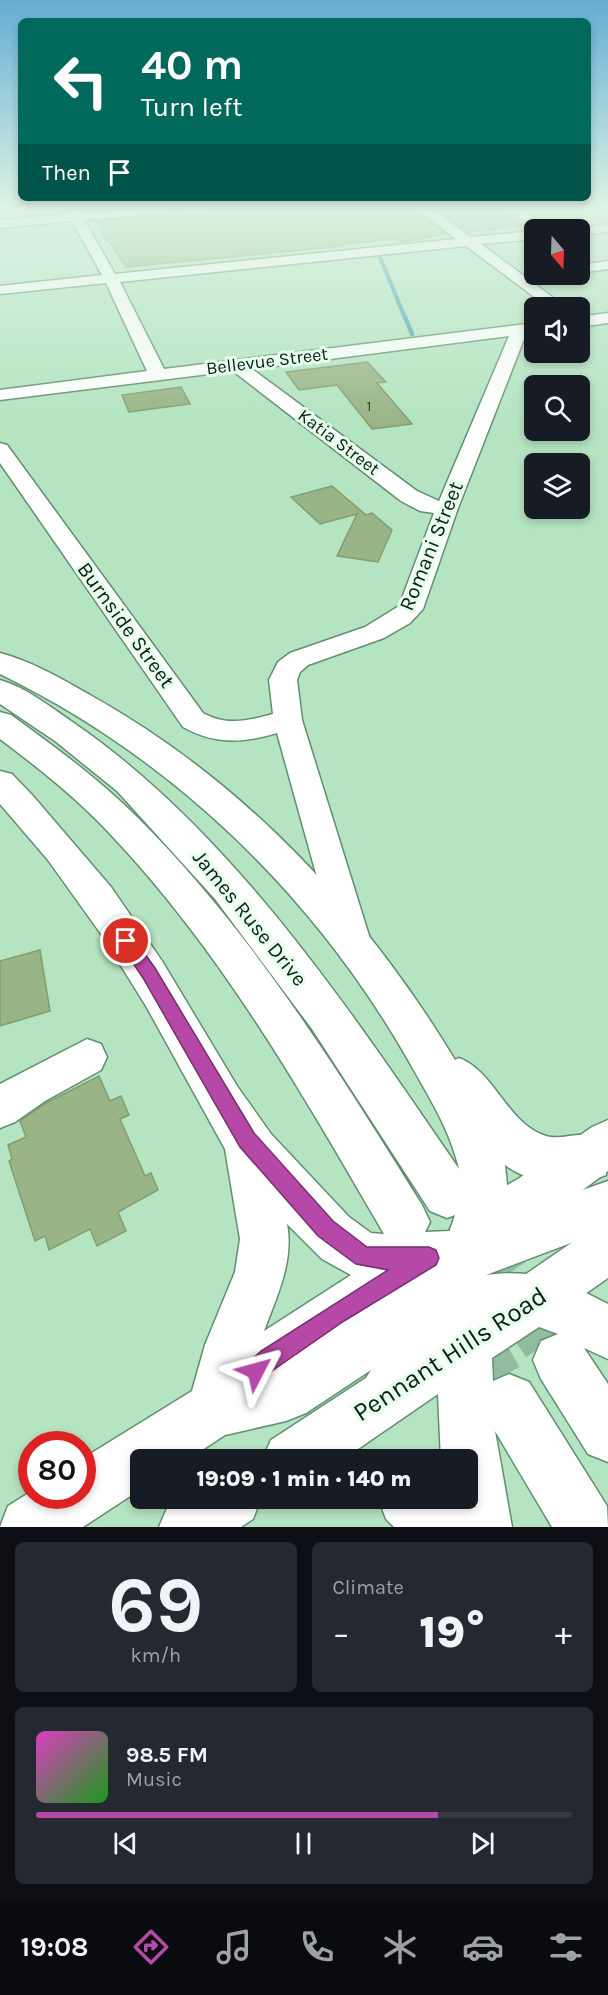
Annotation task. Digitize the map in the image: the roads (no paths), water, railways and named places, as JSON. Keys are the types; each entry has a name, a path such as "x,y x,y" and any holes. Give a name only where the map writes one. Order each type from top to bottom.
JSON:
{"main road":[{"path":"0,663 90,708 159,755 226,808 290,871 353,942 400,1009 449,1090 475,1146 484,1185 483,1204 456,1262 467,1444 482,1527"},
{"name":"James Ruse Drive","path":"0,690 30,708 130,783 231,890 285,956 335,1027 456,1262"},
{"name":"James Ruse Drive","path":"0,723 33,745 76,780 174,879 236,957 456,1262"},
{"path":"0,783 64,853 149,973 247,1140 326,1229 363,1257 456,1262 608,1205"},
{"path":"400,1009 500,1129 518,1146 540,1158 555,1161 598,1150"},
{"path":"215,1409 232,1345 260,1272 265,1239 247,1140"},
{"path":"96,1484 215,1409 286,1393 404,1318 456,1262 535,1196 598,1150"},
{"name":"Pennant Hills Road","path":"307,1449 386,1396 456,1262 534,1299 608,1248"},
{"path":"534,1299 568,1311 608,1332"},
{"path":"560,1360 608,1434"},
{"path":"509,1402 586,1527"},
{"path":"28,1527 57,1509"},
{"path":"189,1527 216,1509"},
{"path":"418,1509 437,1527"}],"street":[{"path":"0,290 98,280"},
{"path":"112,280 158,375"},
{"path":"521,280 545,297"},
{"path":"590,320 608,318"},
{"name":"Bellevue Street","path":"0,396 524,328"},
{"name":"Romani Street","path":"353,942 288,720 283,680 288,668 299,659 403,618 410,609 447,508 524,335"},
{"name":"Katia Street","path":"236,365 409,496 428,506 447,508"},
{"name":"Burnside Street","path":"0,449 193,720 205,728 222,733 239,733 288,720"},
{"path":"0,1108 32,1087 87,1057"}],"waterway":[{"path":"390,280 405,318"},
{"path":"405,317 412,334"}],"tunnel":[{"path":"474,1233 560,1360"},
{"path":"470,1334 509,1402"}]}
